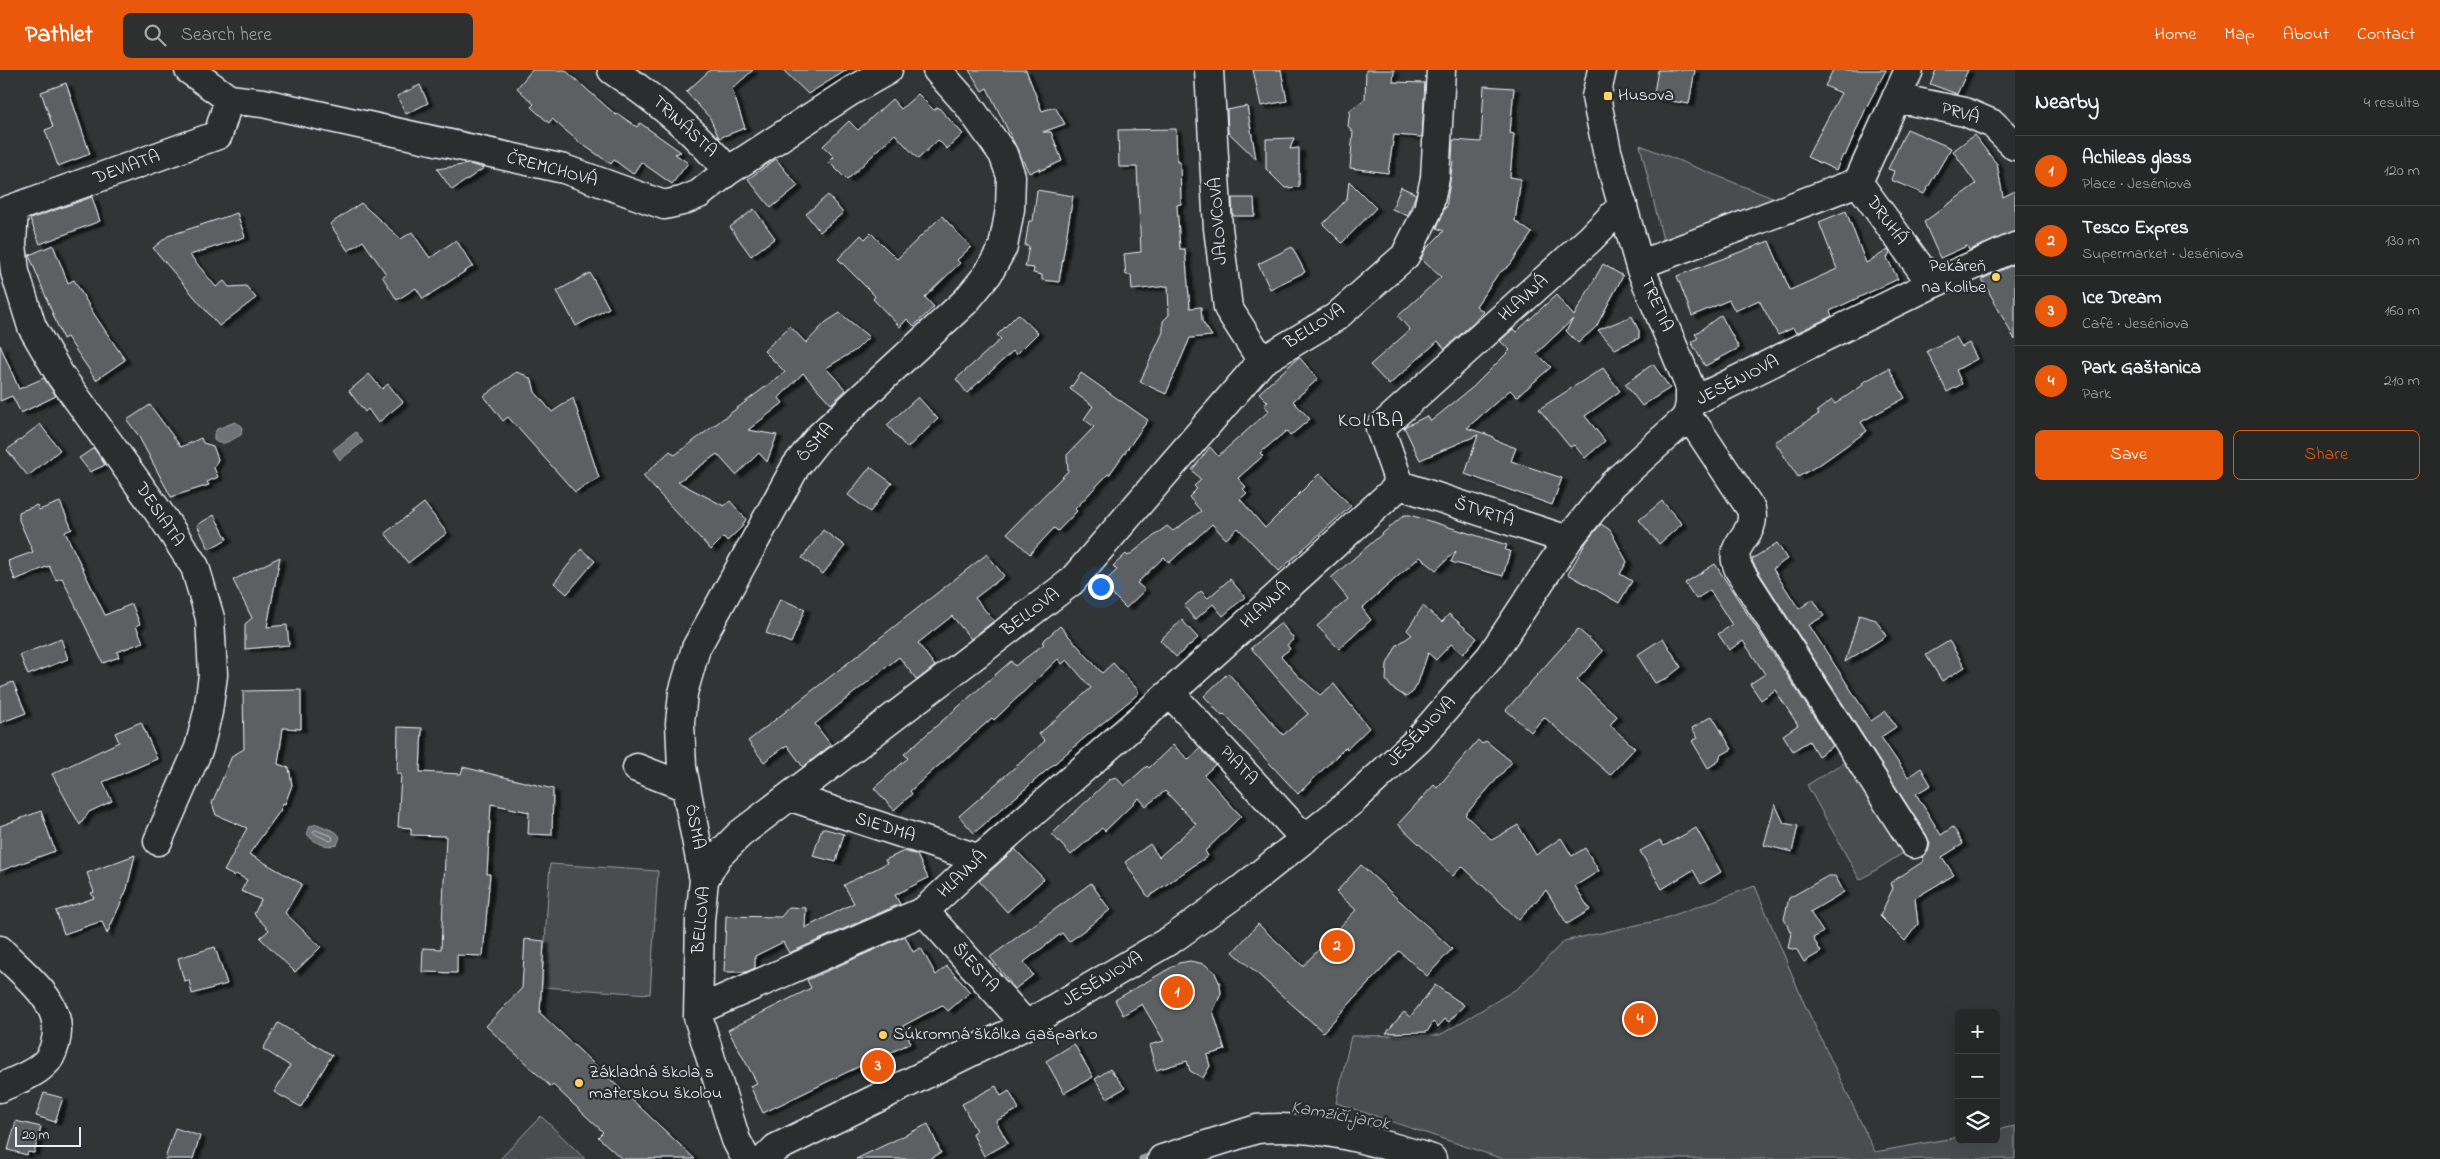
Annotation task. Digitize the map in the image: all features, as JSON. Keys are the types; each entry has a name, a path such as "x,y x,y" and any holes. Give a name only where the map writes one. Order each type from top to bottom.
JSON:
{"street":[{"name":"ČREMCHOVÁ","path":"189,70 229,99 263,103 564,169 664,205 682,201 699,194 728,171 851,91 888,70"},
{"name":"TRINÁSTA","path":"612,70 648,94 680,119 728,171"},
{"name":"ÔSMA","path":"704,880 684,777 680,723 683,693 696,648 796,466 820,436 966,301 988,274 1003,247 1010,209 1011,176 1003,154 968,105 937,70"},
{"name":"JALOVCOVÁ","path":"1209,70 1218,237 1228,308 1262,361"},
{"name":"BELLOVA","path":"746,1159 736,1140 698,1017 700,920 704,880 714,861 728,844 1071,582 1262,361 1336,317 1404,256 1428,210 1435,178 1442,70"},
{"path":"1602,70 1596,97 1607,151 1623,205"},
{"path":"1640,267 1652,260 1858,182 1909,70"},
{"name":"PRVÁ","path":"1896,98 1964,112 1993,124 2015,146"},
{"name":"DEVIATA","path":"7,210 218,136 229,99"},
{"name":"DRUHÁ","path":"1858,182 1932,284"},
{"name":"TRETIA","path":"1623,205 1640,267 1690,386 1687,412"},
{"name":"HLAVNÁ","path":"698,1017 704,1007 924,911 1400,486 1380,428 1590,239 1623,205"},
{"name":"DESIATA","path":"7,210 15,272 32,327 60,376 165,520 194,567 210,618 213,675 208,712 199,748 158,841"},
{"name":"JESÉNIOVA","path":"765,1159 776,1148 1026,1025 1172,939 1239,891 1352,801 1444,712 1490,657 1568,540 1613,484 1687,412 1932,284 2015,247"},
{"path":"1687,412 1751,509 1754,520 1736,550 1735,558 1739,570 1914,844"},
{"name":"ŠTVRTÁ","path":"1400,486 1568,540"},
{"name":"PIATA","path":"1170,693 1305,839"},
{"path":"637,768 684,777"},
{"name":"SIEDMA","path":"791,797 980,859"},
{"name":"ŠIESTA","path":"924,911 1026,1025"},
{"path":"0,950 46,996 54,1012 58,1030 54,1050 44,1064 0,1088"},
{"path":"1162,1159 1257,1129 1273,1128 1323,1131 1432,1159"}],"shaded area":[{"path":"1640,145 1775,199 1663,240"},
{"path":"1851,758 1908,850 1860,880 1807,785"},
{"path":"550,864 658,871 650,994 542,987"},
{"path":"1755,886 1804,1003 1875,1152 1955,1138 1955,1144 2000,1144 2000,1129 2015,1126 2015,1159 1503,1159 1336,1103 1351,1036 1440,1035 1518,988 1564,941 1660,920"},
{"path":"541,1116 585,1159 500,1159"}],"water":[{"path":"235,422 242,426 241,435 224,443 214,440 214,434 217,429"},
{"path":"356,432 363,442 340,460 333,450"},
{"path":"317,824 336,832 340,837 337,845 325,845 316,842 307,834 310,826"}],"building":[{"path":"532,70 565,70 616,115 618,114 637,127 640,123 681,152 675,154 688,163 672,184 641,162 633,174 614,160 611,164 579,142 552,119 549,123 531,107 534,104 517,88"},
{"path":"710,70 753,70 732,89 745,128 719,138 710,118 686,92"},
{"path":"783,70 847,70 808,94"},
{"path":"969,70 1026,70 1042,111 1055,107 1065,124 1043,132 1051,132 1062,161 1039,171 1040,168 1029,173 987,88 982,91"},
{"path":"1253,70 1281,70 1287,101 1261,106"},
{"path":"1366,70 1394,70 1393,82 1425,83 1422,137 1394,135 1388,173 1350,168 1353,132 1348,126 1350,110 1365,99"},
{"path":"1658,70 1695,70 1689,104 1653,98"},
{"path":"1833,70 1886,70 1867,106 1845,156 1843,155 1836,170 1807,157 1841,93 1825,86"},
{"path":"1936,70 1968,70 1957,94 1930,84"},
{"path":"66,83 90,154 58,166 45,130 53,127 41,92"},
{"path":"420,85 428,103 406,114 397,96"},
{"path":"1484,86 1514,88 1510,133 1514,134 1510,177 1521,179 1515,221 1532,233 1510,265 1498,274 1476,306 1484,312 1445,349 1438,341 1389,385 1370,365 1410,330 1398,316 1441,277 1421,259 1425,250 1444,231 1437,228 1446,208 1453,161 1453,140 1481,142"},
{"path":"918,94 934,110 938,107 963,134 947,149 938,140 918,159 895,134 847,180 829,162 834,157 823,146 849,121 858,130 892,99 901,109"},
{"path":"1247,106 1256,159 1228,132 1227,110"},
{"path":"1176,129 1177,162 1180,162 1181,204 1177,205 1180,249 1185,249 1190,308 1201,307 1202,321 1212,336 1190,338 1166,394 1140,382 1163,332 1163,321 1169,315 1168,286 1132,290 1131,275 1126,275 1124,254 1141,252 1137,167 1119,167 1118,130"},
{"path":"1907,129 1951,148 1924,194 1891,180 1894,171 1888,169"},
{"path":"1974,135 1997,164 2003,197 2015,191 2015,232 1969,250 1967,246 1940,258 1924,222 1976,184 1953,151"},
{"path":"1294,138 1290,149 1299,148 1299,187 1285,188 1266,169 1266,139"},
{"path":"776,159 798,186 771,208 748,179"},
{"path":"469,164 484,168 452,190 437,169"},
{"path":"1349,181 1376,208 1342,243 1323,224 1347,199"},
{"path":"1401,187 1416,194 1408,216 1392,209"},
{"path":"1037,190 1073,196 1059,282 1042,280 1042,275 1033,273 1034,268 1025,267 1029,246 1025,246 1027,233 1029,221 1033,221"},
{"path":"828,195 843,213 820,232 806,214"},
{"path":"92,197 100,221 40,244 30,219"},
{"path":"1232,198 1254,198 1255,216 1233,216"},
{"path":"361,203 401,239 412,232 430,258 456,240 473,266 423,299 416,288 397,300 382,276 386,274 363,241 348,251 330,224"},
{"path":"754,209 775,238 751,256 730,227"},
{"path":"1846,211 1866,263 1888,250 1890,253 1887,258 1898,279 1830,311 1832,316 1796,333 1793,328 1778,335 1759,300 1735,311 1729,300 1692,316 1677,276 1769,241 1790,290 1837,269 1819,222"},
{"path":"237,213 245,237 190,255 216,287 224,281 229,287 246,286 256,298 219,326 153,248 168,236"},
{"path":"942,216 971,247 957,260 960,263 925,297 934,307 914,326 907,319 900,327 873,299 875,296 838,259 861,235 865,239 871,233 897,259"},
{"path":"53,245 68,283 74,280 125,360 96,380 67,337 63,339 29,255"},
{"path":"1292,247 1305,272 1270,289 1258,264"},
{"path":"1603,264 1623,276 1596,327 1578,343 1566,331 1573,319 1537,353 1551,367 1517,397 1510,390 1467,428 1492,436 1495,440 1516,448 1511,461 1562,478 1552,505 1465,474 1478,435 1420,460 1404,427 1427,416 1431,421 1473,387 1510,350 1500,341 1513,329 1516,332 1556,295 1574,316"},
{"path":"2015,264 2015,340 1982,279"},
{"path":"590,273 609,308 576,326 557,291"},
{"path":"840,313 869,337 856,350 826,368 846,390 831,404 803,373 779,398 783,403 748,430 777,435 767,462 759,453 736,475 717,454 678,482 724,506 730,501 746,519 741,528 727,541 724,537 711,550 643,476 670,451 675,455 785,372 764,351 790,326 806,343 826,322"},
{"path":"1018,314 1038,333 1016,355 1013,351 967,393 956,379 1001,339 997,335"},
{"path":"1721,315 1739,348 1705,366 1691,342 1698,338 1695,334"},
{"path":"1632,316 1639,331 1639,338 1615,349 1598,330"},
{"path":"1956,337 1962,347 1969,343 1977,359 1956,370 1962,384 1947,392 1927,351"},
{"path":"0,345 19,389 44,378 56,396 21,413 12,396 0,401"},
{"path":"1299,357 1318,379 1293,401 1310,419 1290,436 1286,431 1260,453 1263,456 1238,478 1246,487 1243,489 1247,493 1240,499 1265,528 1320,473 1351,506 1279,571 1238,528 1226,539 1212,524 1169,563 1164,557 1137,583 1145,590 1126,608 1102,584 1117,570 1113,566 1126,554 1128,556 1167,526 1173,531 1201,511 1189,497 1197,489 1194,486 1201,480 1192,470 1210,447 1218,456 1269,411 1264,405 1268,402 1259,393"},
{"path":"1653,364 1670,388 1642,406 1625,384"},
{"path":"1603,368 1620,391 1585,416 1605,441 1585,458 1574,445 1570,447 1539,409"},
{"path":"1889,368 1905,398 1861,422 1867,431 1822,463 1798,477 1775,442 1819,414 1817,411 1832,400 1835,404 1863,385 1862,383"},
{"path":"516,372 532,380 535,392 552,412 573,398 599,478 575,492 508,417 503,421 484,396"},
{"path":"1081,373 1148,420 1109,475 1075,509 1077,511 1058,531 1054,528 1030,554 1007,533 1068,471 1067,455 1094,427 1084,419 1093,406 1070,389"},
{"path":"369,374 382,389 388,384 403,402 378,423 368,409 365,412 349,391"},
{"path":"918,397 938,419 907,448 887,425"},
{"path":"150,405 181,447 201,438 203,443 213,446 218,459 214,468 218,477 207,482 209,485 171,497 138,435 127,420"},
{"path":"40,424 60,450 28,476 7,450"},
{"path":"94,448 105,465 90,472 79,458"},
{"path":"870,467 892,483 870,512 848,495"},
{"path":"1662,501 1682,524 1659,544 1639,520"},
{"path":"60,502 72,529 65,532 105,615 132,604 140,624 136,626 143,642 117,652 119,657 103,663 62,578 56,580 49,566 15,580 8,561 33,552 19,520 19,512 37,505 39,510"},
{"path":"424,503 447,533 408,563 385,533"},
{"path":"214,515 227,539 209,549 197,525"},
{"path":"1404,515 1410,515 1507,545 1505,550 1510,551 1503,576 1451,562 1456,551 1436,570 1420,557 1362,608 1371,620 1339,649 1317,626 1348,599 1331,578"},
{"path":"1601,524 1610,530 1627,562 1620,574 1632,581 1619,603 1568,574 1587,541"},
{"path":"823,530 845,546 823,574 802,558"},
{"path":"1777,543 1787,559 1773,569 1799,609 1813,599 1824,616 1809,625 1871,721 1886,711 1896,727 1881,737 1908,777 1921,768 1931,785 1916,794 1941,835 1953,827 1963,844 1942,857 1954,875 1915,898 1918,924 1905,941 1880,916 1893,888 1890,883 1924,861 1922,857 1928,852 1930,844 1927,836 1753,563 1752,559"},
{"path":"581,549 595,561 567,594 554,583"},
{"path":"987,554 1004,576 975,598 994,621 971,639 952,616 918,643 935,666 917,680 899,657 815,724 831,745 803,767 787,745 764,762 748,741"},
{"path":"280,557 267,627 287,625 289,645 245,649 245,624 252,618 233,580"},
{"path":"1715,564 1833,746 1818,756 1809,741 1793,751 1783,735 1798,725 1775,690 1761,700 1750,684 1765,674 1743,641 1729,650 1718,634 1732,625 1710,590 1696,599 1685,583"},
{"path":"1230,579 1245,597 1223,616 1213,604 1195,620 1184,606 1201,591 1208,598"},
{"path":"780,599 805,609 791,643 766,633"},
{"path":"1423,606 1442,622 1449,614 1477,638 1463,654 1451,644 1436,660 1428,653 1418,683 1413,692 1406,697 1392,688 1386,680 1387,664 1397,645 1412,635 1407,630"},
{"path":"1859,615 1876,620 1886,636 1845,662"},
{"path":"1182,620 1198,638 1176,657 1160,640"},
{"path":"1281,623 1294,639 1287,645 1290,649 1281,656 1297,675 1320,695 1334,684 1369,728 1347,749 1346,747 1298,794 1224,714 1222,716 1204,696 1228,673 1283,735 1308,714 1251,648"},
{"path":"1060,626 1102,673 1113,663 1138,690 1138,694 974,833 959,816 1045,741 1039,734 1091,688 1067,660 1062,664 1058,659 994,720 992,718 910,791 912,794 894,810 874,788 908,758 904,754 1011,661 1015,666 1044,644 1042,642"},
{"path":"1578,629 1603,651 1577,680 1617,716 1610,725 1635,748 1610,775 1544,717 1531,732 1506,710"},
{"path":"1663,638 1681,667 1667,678 1655,683 1637,655"},
{"path":"61,639 68,659 28,675 20,655"},
{"path":"1949,641 1965,667 1942,681 1926,655"},
{"path":"13,682 26,713 0,723 0,687"},
{"path":"301,690 301,729 283,728 278,764 289,768 292,785 285,804 283,803 280,811 249,854 302,884 285,913 321,947 295,972 260,938 269,930 254,914 261,900 241,891 247,880 236,874 234,876 224,871 247,828 216,815 212,803 232,756 244,749 243,691"},
{"path":"1712,716 1732,749 1720,756 1719,761 1708,768 1692,741 1698,738 1692,728"},
{"path":"141,722 157,759 103,782 112,801 89,812 80,825 52,774 119,742 115,733"},
{"path":"398,727 422,728 420,772 461,774 463,767 553,789 552,835 528,834 529,812 491,804 487,874 490,874 483,956 457,955 457,973 422,972 423,948 441,949 446,836 411,835 411,828 398,827 401,774 397,774"},
{"path":"1478,740 1482,744 1486,741 1512,762 1465,815 1492,840 1518,825 1536,855 1561,838 1572,856 1585,848 1599,871 1575,886 1590,910 1567,924 1546,890 1519,920 1462,866 1453,876 1398,824 1434,785 1437,788"},
{"path":"1173,745 1189,760 1200,748 1215,765 1204,775 1241,816 1205,851 1208,856 1148,897 1125,862 1150,844 1159,857 1196,824 1165,791 1146,806 1139,798 1105,831 1102,828 1071,855 1052,834 1110,779 1116,777 1124,786 1147,766 1149,768"},
{"path":"1775,804 1784,823 1798,826 1792,852 1764,845"},
{"path":"41,811 55,851 0,871 0,826"},
{"path":"822,828 844,834 836,862 813,856"},
{"path":"1696,828 1721,872 1701,884 1693,870 1662,889 1640,851 1660,840 1664,846"},
{"path":"1015,849 1044,879 1007,912 979,881"},
{"path":"904,851 917,855 928,878 895,895 900,904 789,953 783,942 755,956 755,968 746,972 724,972 726,916 781,917 789,907 806,908 805,928 854,903 844,885 887,863 885,860"},
{"path":"135,855 127,889 107,934 102,921 64,934 56,911 94,898 91,893 94,892 87,873"},
{"path":"1361,865 1452,949 1427,976 1399,951 1323,1032 1233,952 1258,924 1303,966 1356,910 1336,892"},
{"path":"1828,876 1835,876 1844,892 1810,912 1823,932 1813,938 1821,952 1804,962 1797,950 1788,948 1791,933 1784,919 1789,898"},
{"path":"1091,883 1110,910 1069,942 1062,933 1024,962 1033,975 1015,989 990,957"},
{"path":"905,936 913,952 921,948 936,975 947,966 970,992 948,1011 942,1005 903,1026 911,1043 883,1056 889,1067 870,1076 864,1064 763,1113 750,1086 757,1083 728,1030 811,988 807,980"},
{"path":"525,939 544,941 540,1013 695,1159 622,1159 598,1137 603,1132 553,1085 551,1087 486,1026 522,988"},
{"path":"215,947 227,984 192,994 189,980 184,981 178,958"},
{"path":"1190,961 1204,964 1214,971 1220,984 1221,994 1213,1011 1225,1050 1207,1055 1210,1066 1203,1078 1190,1071 1187,1061 1156,1070 1149,1045 1164,1041 1142,1004 1123,1015 1115,1000 1179,963"},
{"path":"1435,985 1464,1005 1449,1022 1445,1019 1438,1027 1433,1022 1427,1032 1386,1033 1404,1012 1410,1017"},
{"path":"278,1023 332,1055 301,1107 274,1092 290,1066 263,1049"},
{"path":"1074,1044 1093,1077 1064,1093 1046,1061"},
{"path":"1110,1069 1125,1088 1107,1098 1095,1079"},
{"path":"996,1086 1001,1096 1009,1091 1019,1109 996,1121 1008,1143 984,1156 972,1133 976,1131 962,1104"},
{"path":"44,1093 63,1098 55,1122 36,1116"},
{"path":"16,1121 41,1127 34,1153 28,1152 27,1155 8,1150"},
{"path":"928,1124 941,1153 929,1159 856,1159"},
{"path":"175,1128 200,1136 193,1159 165,1159"}],"waterway":[{"name":"Kamzičí jarok","path":"1142,1159 1156,1154"}],"place":[{"name":"Husova","path":"1608,96"},
{"name":"Pekáreň na Kolibe","path":"1996,277"},
{"name":"Tesco Expres","path":"1337,946"},
{"name":"Achileas glass","path":"1177,992"},
{"name":"Park Gaštanica","path":"1640,1019"},
{"name":"Súkromná škôlka Gašparko","path":"883,1035"},
{"name":"Ice Dream","path":"878,1066"},
{"name":"Základná škola s materskou školou","path":"579,1083"}],"district":[{"name":"KOLIBA","path":"1371,421"}]}
